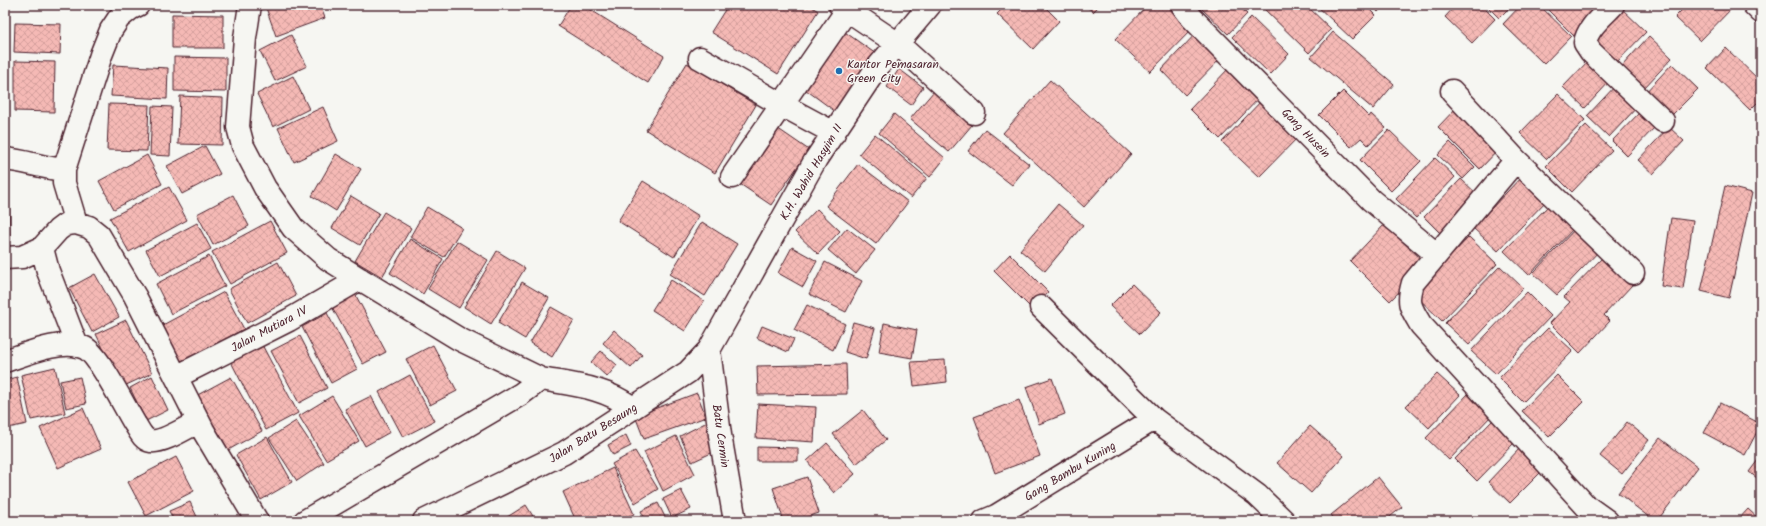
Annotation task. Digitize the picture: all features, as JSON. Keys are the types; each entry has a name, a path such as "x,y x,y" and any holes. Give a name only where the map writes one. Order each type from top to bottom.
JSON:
{"street":[{"path":"76,223 64,183 64,170 101,54 111,30 119,18 130,9 138,5"},
{"path":"250,5 239,95 238,126 243,146 266,188 293,228 328,259 459,338 541,379 604,391 622,400 633,408"},
{"name":"K.H. Wahid Hasyim II","path":"709,350 816,160 876,69 930,5"},
{"name":"Gang Husein","path":"1182,5 1192,18 1371,200 1436,254"},
{"path":"1613,5 1590,30 1586,36 1585,43 1591,52 1663,121"},
{"path":"1754,5 1761,12"},
{"path":"732,177 782,105 843,8 898,44 974,113"},
{"path":"700,58 834,133"},
{"path":"1452,92 1516,160 1633,273"},
{"path":"5,159 20,160 46,168 64,170"},
{"path":"1516,160 1413,283 1408,298 1413,312 1427,330 1586,506 1607,521"},
{"path":"5,258 22,257 42,248 58,230 66,224 76,223 89,227 99,235 135,296 198,422 257,521"},
{"path":"42,248 48,271 77,346"},
{"name":"Jalan Mutiara IV","path":"176,377 289,320 360,279"},
{"path":"1041,307 1154,419 1257,495 1284,521"},
{"path":"5,361 54,346 68,345 84,348 90,352 145,438 150,441 157,442 198,422"},
{"name":"Jalan Batu Besaung","path":"424,521 564,453 688,372 709,350"},
{"name":"Batu Cermin","path":"709,350 720,435 735,521"},
{"path":"305,521 521,394 541,379"},
{"name":"Gang Bambu Kuning","path":"993,519 1154,419"}],"building":[{"path":"265,5 320,5 325,18 276,36"},
{"path":"571,5 583,5 664,56 648,83 558,26"},
{"path":"728,5 809,5 818,11 778,74 711,32"},
{"path":"1006,5 1043,5 1059,21 1033,49 997,14"},
{"path":"1085,5 1100,5 1093,12"},
{"path":"1148,5 1173,5 1195,26 1150,72 1115,39"},
{"path":"1205,5 1238,5 1247,14 1228,34 1201,8"},
{"path":"1260,5 1306,5 1331,29 1309,53"},
{"path":"1316,5 1366,5 1376,15 1352,39"},
{"path":"1371,5 1384,5 1378,12"},
{"path":"1456,5 1481,5 1495,19 1472,43 1445,17"},
{"path":"1486,5 1512,5 1499,18"},
{"path":"1521,5 1539,5 1571,36 1544,64 1503,24"},
{"path":"1548,5 1602,5 1576,38 1546,8"},
{"path":"1687,5 1735,5 1700,41 1675,17"},
{"path":"1620,7 1646,32 1614,65 1588,40"},
{"path":"172,14 223,15 223,48 172,48"},
{"path":"1251,17 1289,54 1270,74 1232,37"},
{"path":"15,23 61,24 60,54 14,52"},
{"path":"1200,29 1225,54 1185,95 1161,70"},
{"name":"Kantor Pemasaran Green City","path":"842,30 876,54 836,112 802,87"},
{"path":"1333,32 1394,84 1373,109 1311,57"},
{"path":"291,35 307,66 275,81 260,51"},
{"path":"1649,36 1672,58 1644,88 1622,66"},
{"path":"1726,48 1761,82 1761,99 1750,110 1707,68"},
{"path":"174,57 226,58 226,92 174,91"},
{"path":"1590,59 1611,80 1585,108 1563,87"},
{"path":"15,61 55,62 54,112 15,111"},
{"path":"687,63 756,105 715,173 646,130"},
{"path":"1672,64 1698,89 1668,119 1643,95"},
{"path":"113,65 168,68 167,99 111,96"},
{"path":"1230,67 1261,96 1220,139 1190,109"},
{"path":"899,69 923,87 911,105 887,87"},
{"path":"293,76 309,109 273,127 257,94"},
{"path":"1050,80 1131,154 1084,207 1003,133"},
{"path":"1618,83 1640,104 1609,137 1587,116"},
{"path":"934,91 972,125 949,152 910,119"},
{"path":"1343,91 1369,117 1371,114 1386,128 1368,145 1361,138 1351,147 1319,115"},
{"path":"1558,94 1585,120 1547,159 1520,133"},
{"path":"180,96 223,98 222,145 178,144"},
{"path":"1264,98 1301,134 1259,177 1222,142"},
{"path":"109,104 149,105 147,151 107,150"},
{"path":"152,106 172,107 170,156 150,155"},
{"path":"1458,106 1501,147 1480,169 1438,127"},
{"path":"323,107 338,141 294,162 278,128"},
{"path":"1643,109 1658,124 1627,156 1612,141"},
{"path":"894,114 945,158 930,177 879,133"},
{"path":"1586,125 1612,150 1572,192 1546,166"},
{"path":"774,126 809,150 771,205 737,182"},
{"path":"1669,127 1684,141 1653,174 1638,160"},
{"path":"985,129 1029,164 1012,185 968,151"},
{"path":"1389,130 1421,161 1391,191 1360,160"},
{"path":"875,134 927,178 911,198 859,154"},
{"path":"1450,142 1475,167 1463,179 1438,155"},
{"path":"205,146 220,174 182,194 167,166"},
{"path":"336,154 361,169 336,211 312,196"},
{"path":"147,155 162,184 114,209 99,181"},
{"path":"1435,158 1455,177 1416,218 1396,199"},
{"path":"858,164 908,202 876,244 826,206"},
{"path":"1523,175 1548,199 1498,251 1473,228"},
{"path":"1461,179 1480,197 1443,236 1424,217"},
{"path":"643,181 699,216 674,257 618,221"},
{"path":"1725,186 1752,193 1729,298 1701,291"},
{"path":"169,187 187,220 129,252 110,218"},
{"path":"233,195 249,226 213,245 197,214"},
{"path":"351,196 379,213 360,245 332,228"},
{"path":"5,199 9,199 10,240 5,240"},
{"path":"1552,202 1577,225 1529,275 1504,251"},
{"path":"1058,204 1083,225 1045,271 1020,250"},
{"path":"427,207 462,228 444,257 410,237"},
{"path":"817,209 840,231 818,254 795,232"},
{"path":"384,212 411,228 382,277 355,261"},
{"path":"1671,218 1693,221 1683,289 1661,286"},
{"path":"270,221 287,253 230,284 212,252"},
{"path":"702,222 737,244 705,296 670,274"},
{"path":"197,223 211,249 160,276 146,250"},
{"path":"1385,224 1426,264 1390,301 1350,261"},
{"path":"1579,225 1602,248 1557,295 1533,273"},
{"path":"847,228 875,250 856,274 828,250"},
{"path":"1469,237 1497,264 1442,321 1414,294"},
{"path":"410,239 443,259 423,294 390,273"},
{"path":"457,241 488,260 459,308 428,289"},
{"path":"792,247 817,261 803,287 778,273"},
{"path":"497,251 525,268 491,324 464,307"},
{"path":"1010,254 1048,292 1032,309 994,271"},
{"path":"209,256 225,286 171,314 156,284"},
{"path":"1604,256 1633,284 1604,315 1610,321 1580,353 1550,323 1570,302 1564,297"},
{"path":"278,262 296,296 247,323 229,289"},
{"path":"825,262 862,281 846,312 809,294"},
{"path":"5,264 7,264 6,299 5,299"},
{"path":"1500,266 1523,288 1469,345 1445,323"},
{"path":"95,274 119,317 92,332 69,288"},
{"path":"671,280 704,301 685,331 652,310"},
{"path":"522,282 549,298 525,339 498,323"},
{"path":"1132,284 1161,312 1140,334 1110,306"},
{"path":"224,292 244,329 179,364 159,327"},
{"path":"354,292 386,352 363,364 331,305"},
{"path":"1527,292 1551,316 1496,374 1471,351"},
{"path":"807,305 845,324 833,350 794,330"},
{"path":"551,307 574,320 552,357 530,343"},
{"path":"327,313 357,369 331,383 302,327"},
{"path":"126,320 152,373 122,387 96,334"},
{"path":"853,322 875,328 866,359 845,352"},
{"path":"884,323 917,330 912,358 879,352"},
{"path":"762,326 794,339 788,352 757,338"},
{"path":"1548,328 1573,351 1523,402 1499,378"},
{"path":"614,330 642,355 631,368 603,343"},
{"path":"300,336 327,388 299,403 271,351"},
{"path":"260,341 298,413 266,430 229,358"},
{"path":"433,345 457,391 430,405 406,359"},
{"path":"601,351 617,365 607,377 591,362"},
{"path":"945,360 947,382 914,386 911,362"},
{"path":"846,364 847,394 758,395 757,366"},
{"path":"55,367 65,413 31,420 21,375"},
{"path":"1437,374 1460,395 1429,428 1406,406"},
{"path":"410,375 434,421 403,437 379,392"},
{"path":"1557,375 1584,402 1549,437 1522,411"},
{"path":"152,376 168,410 146,421 130,388"},
{"path":"17,377 27,424 8,428 5,413 5,380"},
{"path":"80,377 86,404 66,408 60,381"},
{"path":"231,377 262,431 223,453 192,398"},
{"path":"1052,378 1065,414 1039,424 1026,387"},
{"path":"697,393 706,417 644,439 635,416"},
{"path":"1469,393 1492,415 1449,460 1426,438"},
{"path":"332,396 359,441 326,460 299,416"},
{"path":"371,396 390,432 365,446 345,409"},
{"path":"1019,400 1040,456 995,473 974,417"},
{"path":"1720,403 1761,424 1745,455 1704,433"},
{"path":"758,404 816,407 814,442 756,438"},
{"path":"83,408 101,449 58,468 40,428"},
{"path":"863,410 886,440 856,464 833,434"},
{"path":"1494,419 1516,441 1477,481 1455,459"},
{"path":"296,421 324,463 297,481 269,438"},
{"path":"707,422 720,449 692,462 680,436"},
{"path":"1627,422 1649,440 1622,474 1600,456"},
{"path":"1310,426 1344,456 1311,493 1277,463"},
{"path":"626,435 631,446 613,455 608,445"},
{"path":"676,436 695,474 663,491 644,452"},
{"path":"267,437 292,482 261,500 236,455"},
{"path":"1660,438 1698,467 1657,521 1654,521 1618,493"},
{"path":"827,443 855,474 834,493 807,461"},
{"path":"757,447 798,448 798,461 757,461"},
{"path":"1521,447 1544,469 1510,503 1488,482"},
{"path":"635,451 658,489 635,503 612,464"},
{"path":"1761,456 1761,481 1749,472"},
{"path":"176,457 194,491 146,516 128,482"},
{"path":"613,468 634,514 619,521 576,521 563,492"},
{"path":"807,477 819,513 796,521 784,521 773,488"},
{"path":"1378,477 1402,507 1385,521 1336,521 1331,515"},
{"path":"681,490 691,509 672,518 663,499"},
{"path":"190,502 199,521 174,521 169,511"},
{"path":"658,503 667,521 646,521 641,511"},
{"path":"526,505 536,521 501,521"},
{"path":"1748,509 1761,521 1737,521"}],"place":[{"name":"Kantor Pemasaran Green City","path":"839,71"}]}
